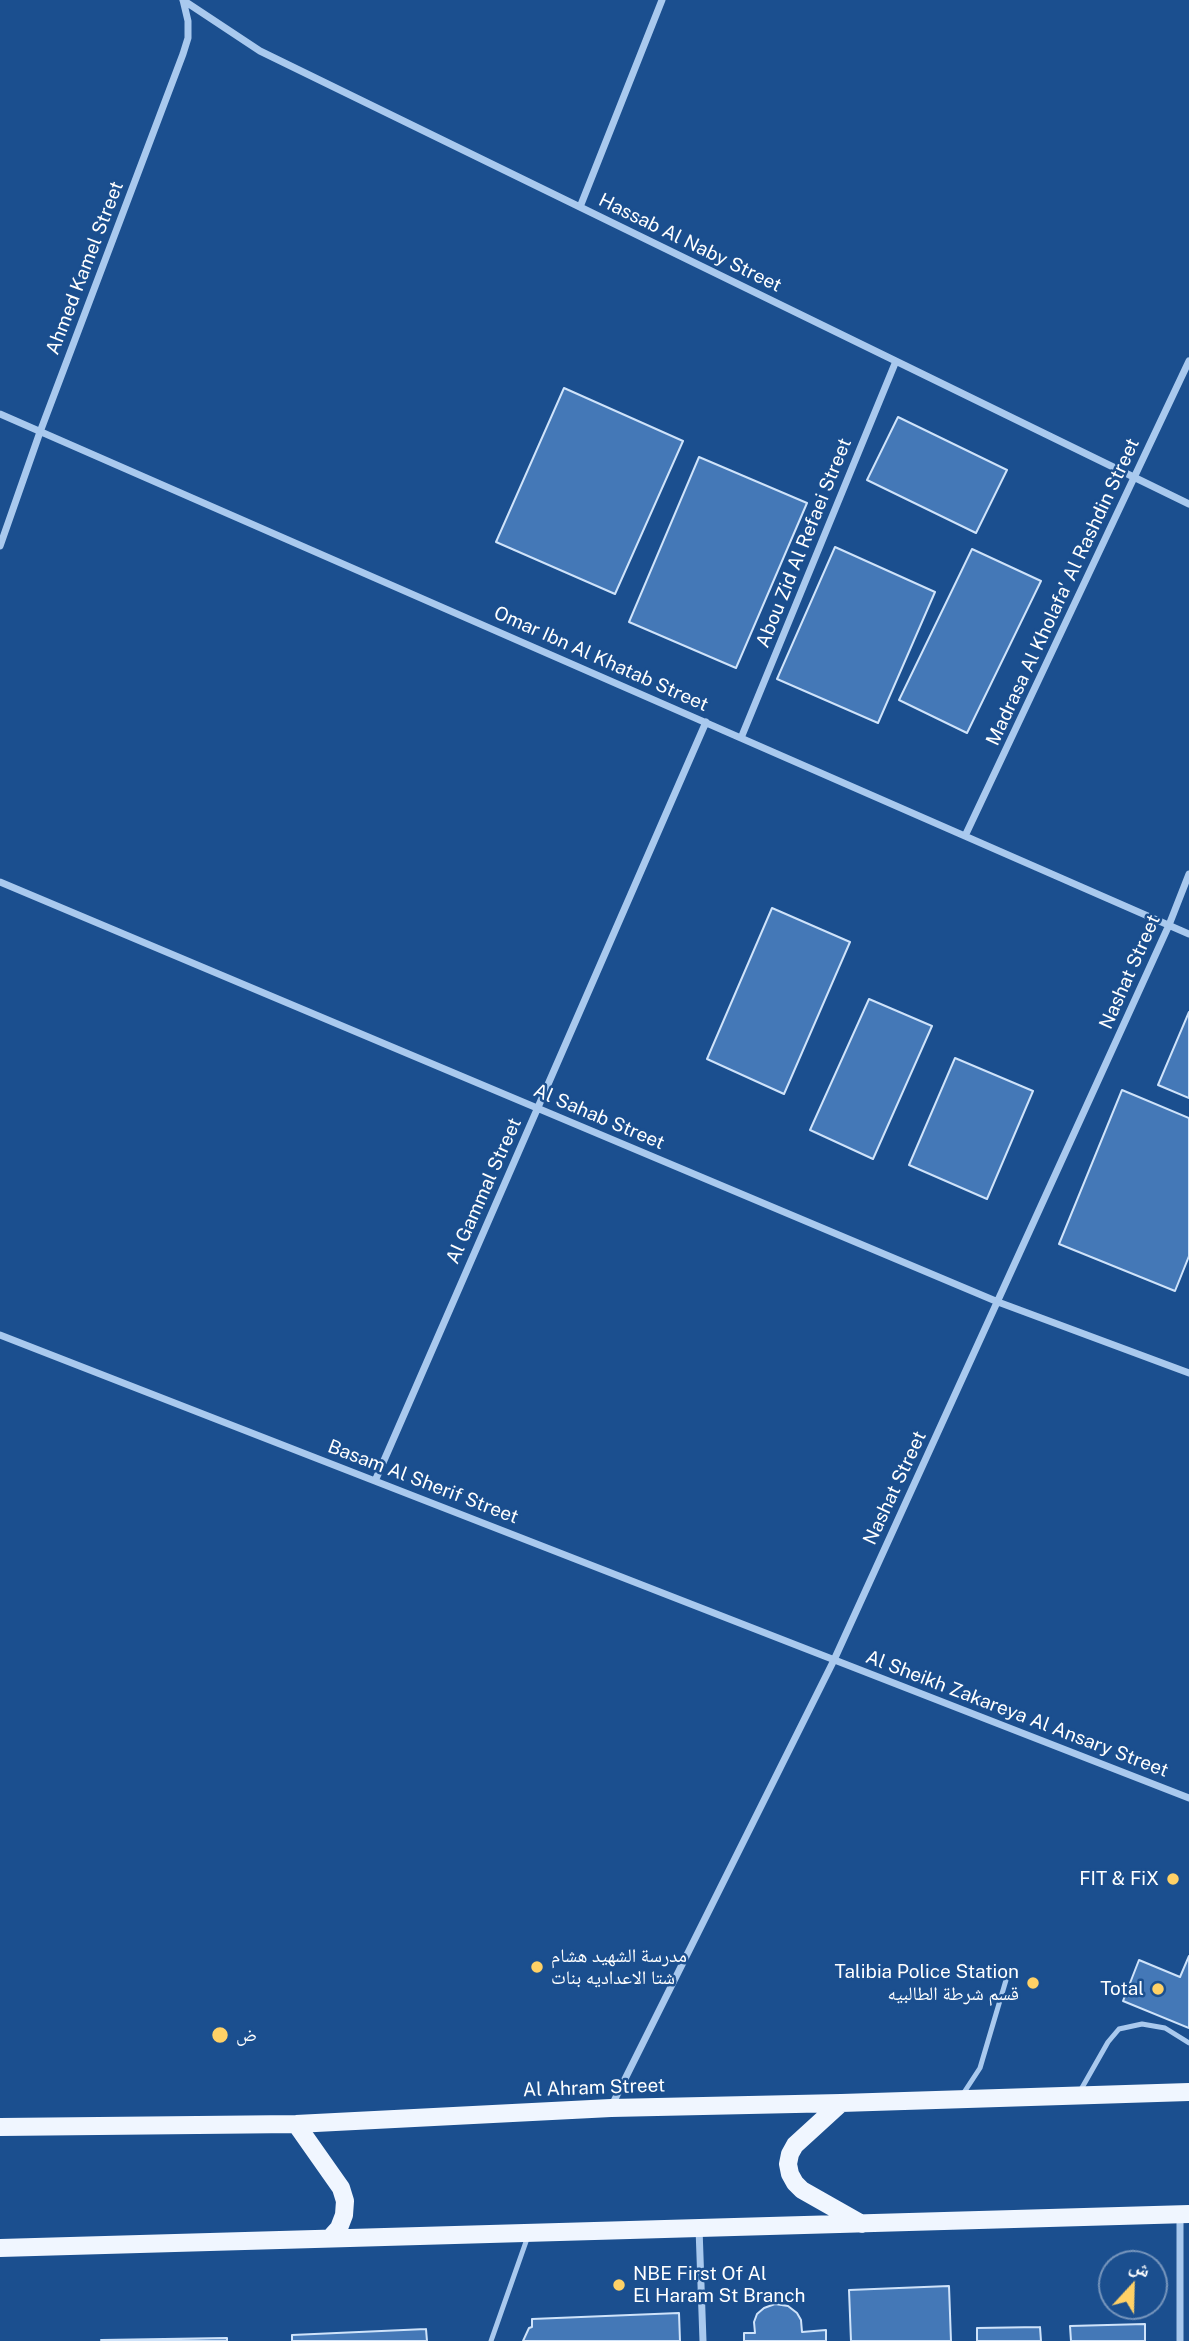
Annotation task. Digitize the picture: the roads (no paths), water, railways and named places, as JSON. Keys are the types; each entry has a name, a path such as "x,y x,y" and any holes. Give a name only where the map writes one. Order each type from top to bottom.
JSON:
{"main road":[{"name":"Al Ahram Street","path":"0,2127 296,2123 611,2108 1189,2092"},
{"path":"841,2103 796,2145 788,2164 790,2174 802,2190 862,2224"},
{"path":"296,2123 341,2188 345,2201 339,2228 330,2238"},
{"path":"0,2248 1185,2214"}],"street":[{"name":"Hassab Al Naby Street","path":"183,0 260,51 1189,504"},
{"name":"Ahmed Kamel Street","path":"0,546 40,432 183,54 188,38 188,21 183,0"},
{"path":"580,207 662,0"},
{"name":"Abou Zid Al Refaei Street","path":"741,738 896,360"},
{"name":"Madrasa Al Kholafa' Al Rashdin Street","path":"965,836 1189,361"},
{"name":"Omar Ibn Al Khatab Street","path":"0,414 1189,934"},
{"name":"Al Gammal Street","path":"375,1480 706,722"},
{"name":"Nashat Street","path":"611,2108 834,1660 1169,925 1189,874"},
{"name":"Al Sahab Street","path":"0,882 998,1302 1189,1373"},
{"name":"Basam Al Sherif Street","path":"0,1335 834,1660"},
{"name":"Al Sheikh Zakareya Al Ansary Street","path":"834,1660 1189,1798"},
{"path":"1180,2341 1185,2214"},
{"path":"699,2228 702,2341"}],"lane":[{"path":"961,2098 980,2067 1009,1970"},
{"path":"1078,2095 1108,2042 1119,2029 1142,2024 1165,2028 1189,2043"},
{"path":"491,2341 529,2233"}],"place":[{"name":"FIT & FiX","path":"1173,1879"},
{"name":"مدرسة الشهيد هشام شتا الاعداديه بنات","path":"537,1967"},
{"name":"Talibia Police Station قسم شرطة الطالبيه","path":"1033,1983"},
{"name":"Total","path":"1158,1989"},
{"name":"ض","path":"220,2035"},
{"name":"NBE First Of Al El Haram St Branch","path":"619,2285"}]}
